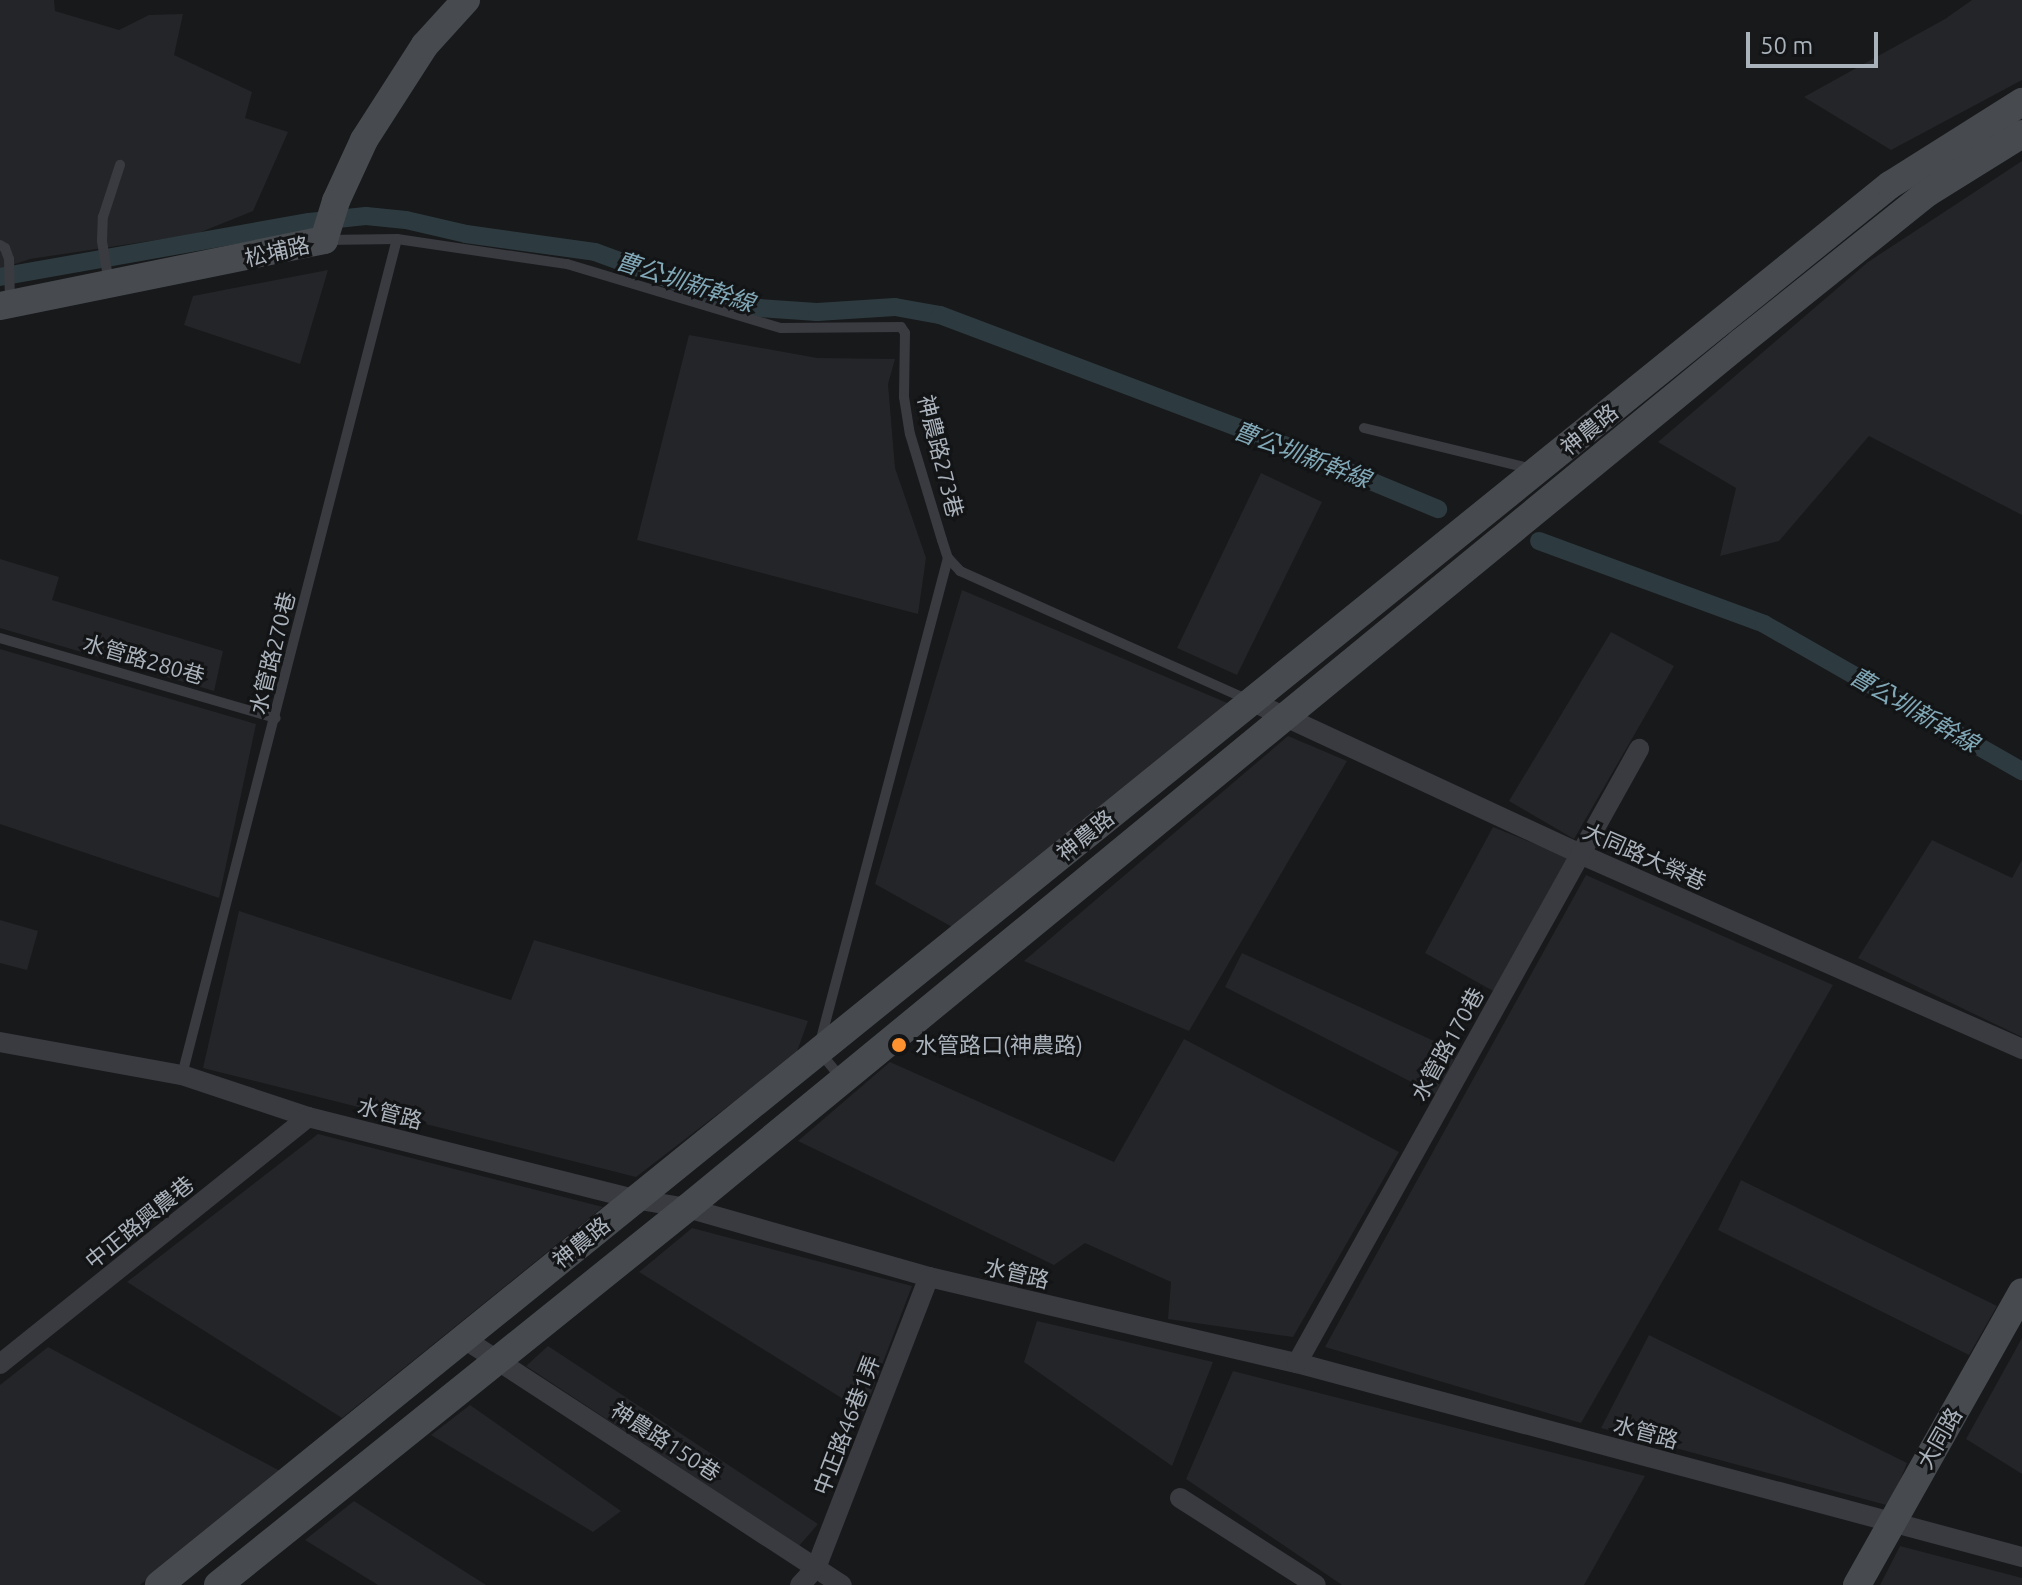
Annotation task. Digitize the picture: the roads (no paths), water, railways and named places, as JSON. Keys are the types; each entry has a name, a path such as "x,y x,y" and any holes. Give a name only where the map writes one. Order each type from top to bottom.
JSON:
{"street":[{"name":"松埔路","path":"6,300 324,238 336,201 364,140 425,45 466,0"},
{"name":"神農路","path":"159,1585 1890,185 2022,102"},
{"name":"神農路","path":"218,1585 687,1208 1927,193 2022,134"},
{"name":"大同路大榮巷","path":"1251,701 1580,854 2022,1049"},
{"name":"水管路170巷","path":"1297,1363 1639,749"},
{"name":"水管路","path":"0,1042 182,1075 308,1117 634,1199 687,1208 929,1277 1297,1363 2022,1557"},
{"name":"中正路興農巷","path":"0,1364 308,1117"},
{"name":"中正路46巷1弄","path":"800,1585 816,1568 929,1277"},
{"name":"大同路","path":"1857,1585 2022,1292"},
{"name":"神農路150巷","path":"463,1338 842,1585"},
{"path":"1180,1498 1316,1585"}],"lane":[{"path":"108,279 102,241 103,217 120,165"},
{"name":"神農路273巷","path":"324,238 397,239 567,264 781,328 901,327 905,333 904,397 910,434 948,558"},
{"name":"水管路270巷","path":"182,1075 397,239"},
{"path":"0,245 5,248 9,259 6,300"},
{"path":"1364,428 1538,470"},
{"path":"843,1080 818,1050 948,558 973,579 1251,701"},
{"name":"水管路280巷","path":"0,638 276,718"}],"waterway":[{"name":"曹公圳新幹線","path":"0,277 309,222 366,216 406,220 466,234 595,252 745,307 817,312 895,307 940,315 1284,445 1438,509"},
{"name":"曹公圳新幹線","path":"1539,541 1764,624 2022,771"}],"place":[{"name":"水管路口(神農路)","path":"899,1045"}]}
